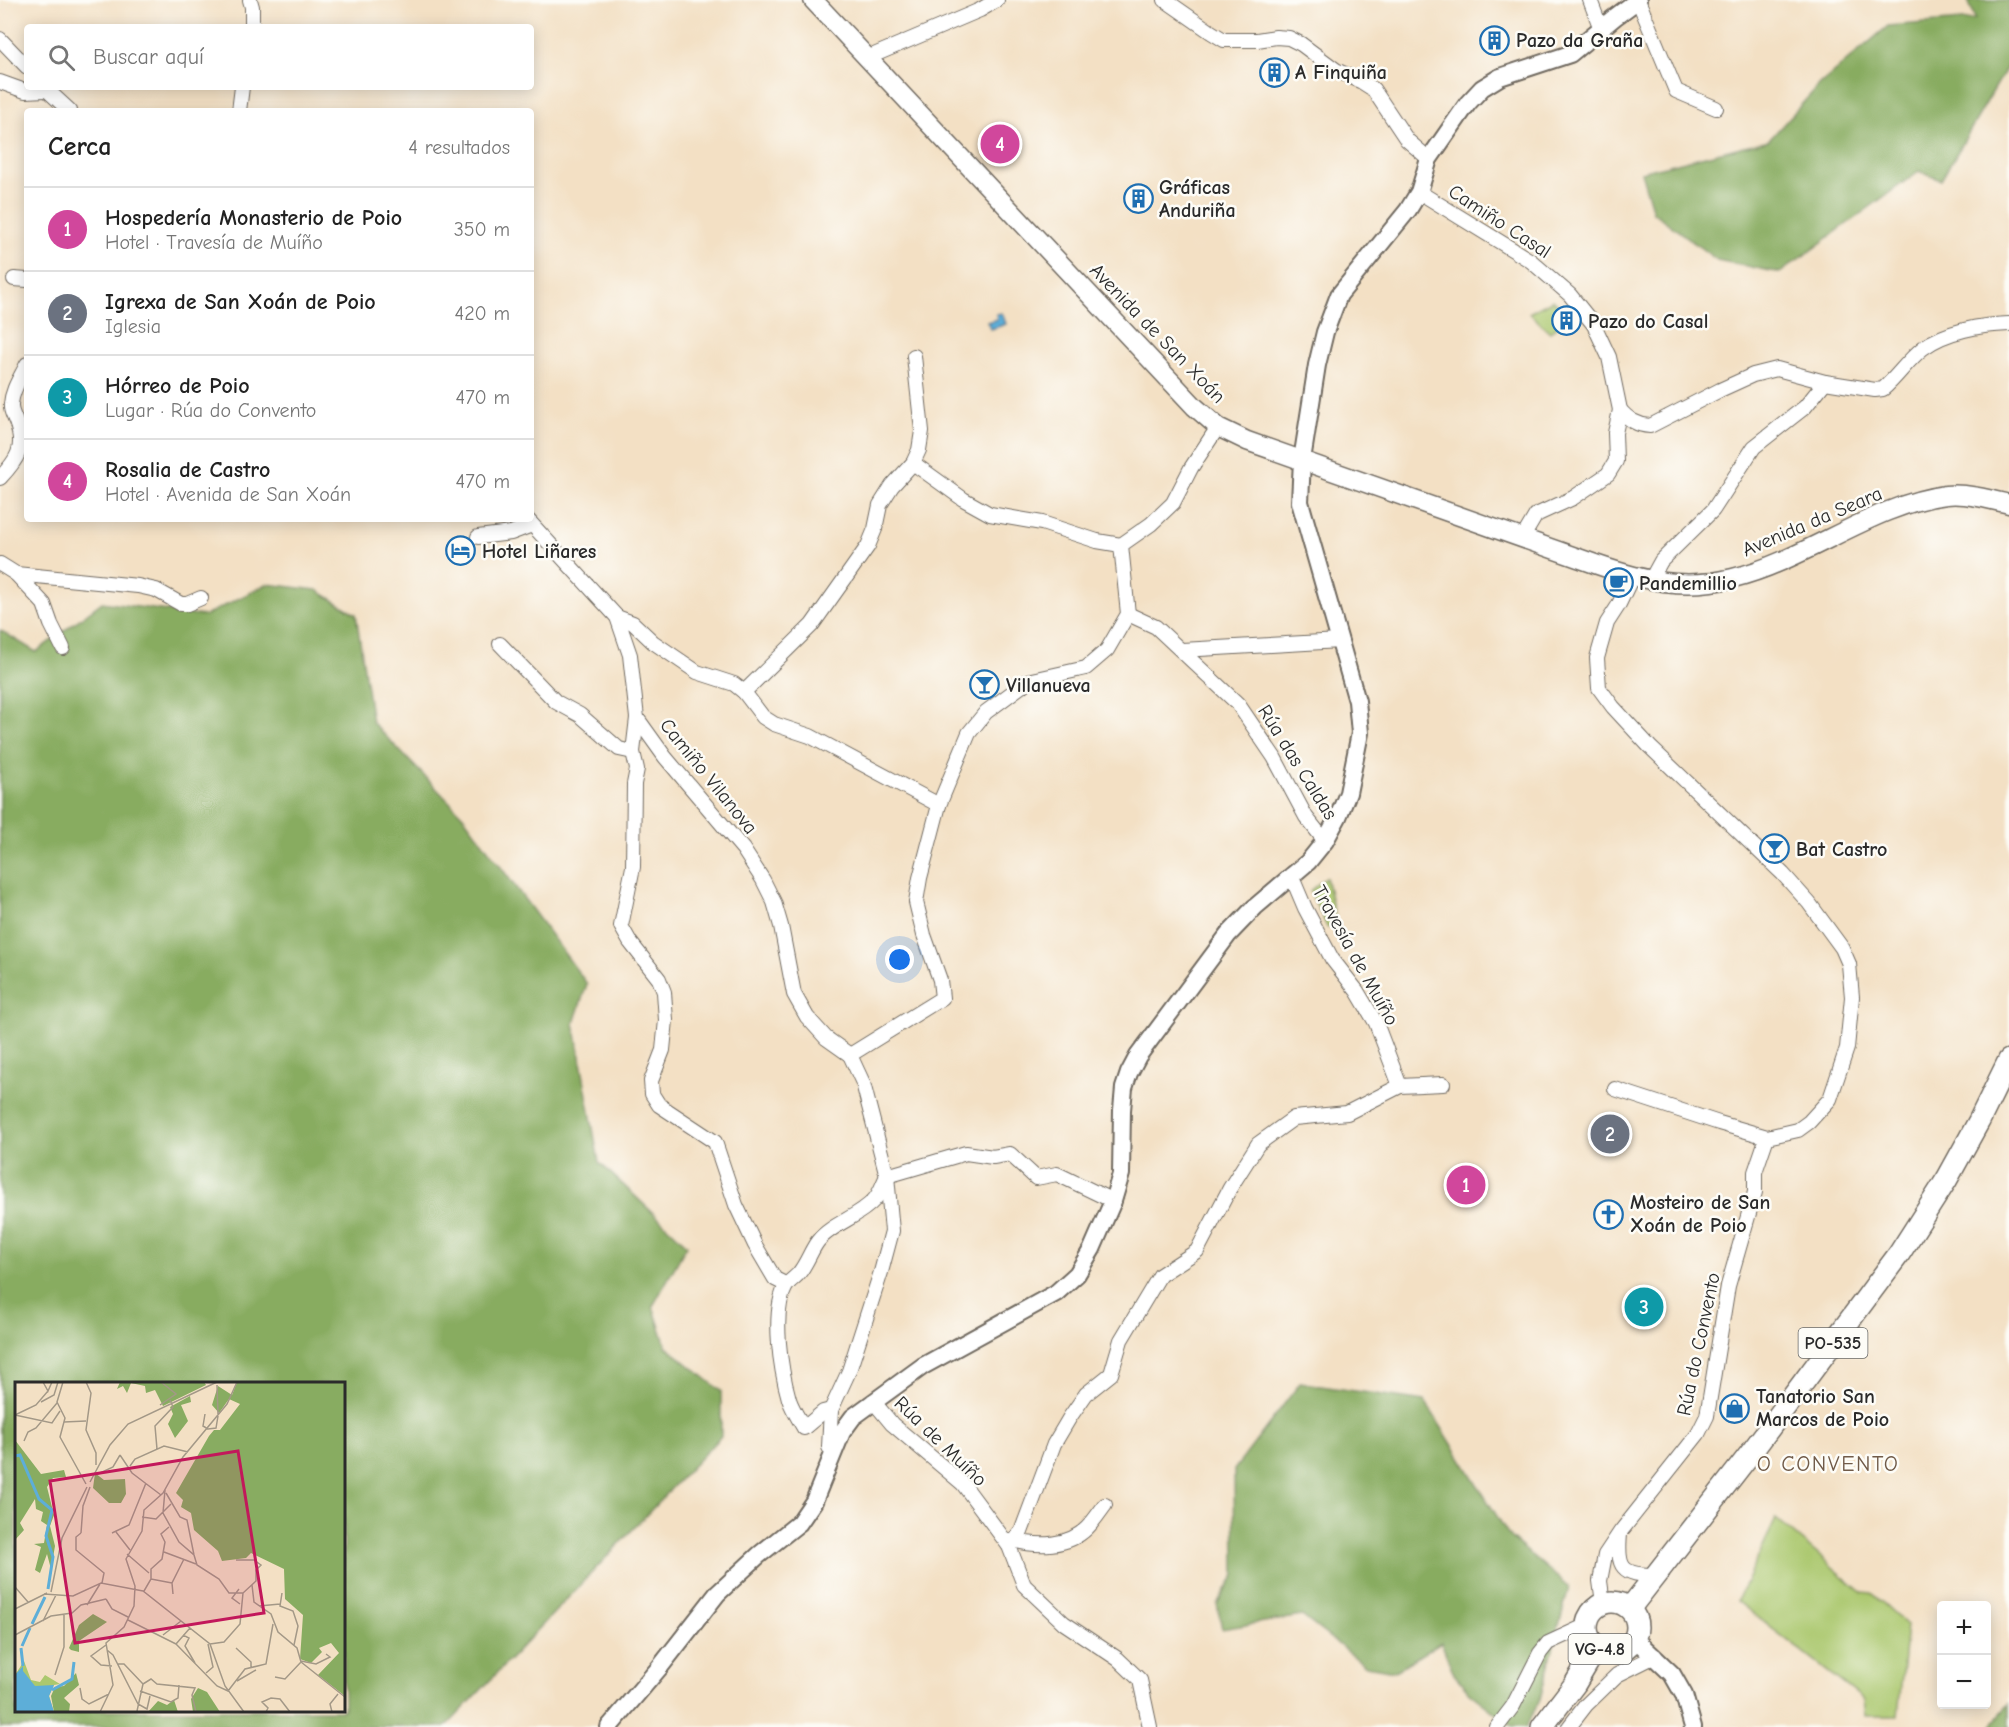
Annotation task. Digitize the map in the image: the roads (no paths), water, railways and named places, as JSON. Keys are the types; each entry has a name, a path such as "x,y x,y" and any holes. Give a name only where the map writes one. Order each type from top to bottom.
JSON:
{"highway":[{"name":"PO-535","path":"1630,1608 1753,1450 1899,1254 1947,1179 1979,1121 2009,1059"},
{"name":"VG-4.8","path":"1617,1602 1630,1608 1638,1628 1635,1639 1622,1650 1614,1652 1597,1647 1591,1641 1587,1625 1592,1612 1603,1603 1617,1602"},
{"name":"VG-4.8","path":"1542,1727 1575,1684 1597,1647"}],"main road":[{"name":"Avenida de San Xoán","path":"813,0 1195,408 1218,427 1247,441 1641,579"},
{"name":"Avenida da Seara","path":"1641,579 1677,583 1710,582 1733,578 1804,551 1916,501 1956,495 2009,504"}],"street":[{"path":"250,0 252,24"},
{"path":"867,58 942,27 997,0"},
{"path":"1165,0 1224,40 1257,40 1276,37 1289,38 1301,44 1336,70 1373,89 1407,140 1429,159"},
{"path":"1590,0 1601,29"},
{"path":"609,1727 717,1594 759,1555 800,1523 814,1501 842,1432 853,1417 923,1366 1056,1293 1077,1274 1092,1249 1113,1201 1121,1174 1124,1088 1138,1056 1228,935 1255,907 1308,862 1325,841 1338,817 1348,793 1360,733 1357,701 1300,502 1302,460 1317,365 1325,332 1339,295 1401,219 1419,192 1429,159 1467,103 1482,88 1500,77 1570,54 1638,0 1676,92 1716,108"},
{"path":"0,39 24,64"},
{"path":"0,82 25,91 32,90"},
{"path":"47,90 67,108"},
{"path":"239,108 242,90"},
{"name":"Camiño Casal","path":"1419,192 1531,261 1569,296 1594,325 1609,357 1620,410"},
{"path":"1620,410 1639,425 1650,426 1753,375 1777,369 1825,382 1875,390 1883,389 1922,349 1939,339 1992,324 2009,324"},
{"path":"744,692 812,625 868,546 875,529 880,505 892,486 913,463 920,450 922,431 914,356"},
{"path":"0,478 14,463 19,453 21,440 11,411 11,403 24,370"},
{"path":"1615,1089 1719,1124 1767,1137 1798,1130 1809,1122 1830,1099 1847,1048 1851,997 1850,964 1842,948 1809,903 1783,874 1650,747 1612,707 1599,688 1597,658 1607,623 1618,606 1641,579 1713,510 1754,447 1805,407 1825,382"},
{"path":"1523,537 1536,515 1573,498 1608,474 1616,461 1615,433 1620,410"},
{"path":"913,463 963,499 990,514 1042,523 1097,541 1121,544 1151,524 1173,503 1191,468 1218,427"},
{"path":"478,537 511,533 530,522"},
{"name":"Camiño Vilanova","path":"530,522 617,617 630,655 637,718 665,757 743,849 763,880 774,902 781,926 794,994 807,1017 820,1031 850,1055"},
{"path":"832,1454 829,1447 831,1410 849,1371 892,1231 887,1176 863,1083 850,1055 942,998 940,980 916,902 939,804 969,733 986,712 1028,681 1086,668 1107,650 1128,614 1121,544"},
{"path":"0,564 16,574 44,604 63,648"},
{"path":"16,574 138,586 156,590 181,604 201,598"},
{"name":"Rúa das Caldas","path":"1128,614 1156,627 1238,704 1274,757 1306,817 1325,841"},
{"path":"617,617 633,623 653,642 697,672 721,679 744,692 763,717 774,724 810,736 939,804"},
{"path":"1182,650 1340,641"},
{"path":"500,644 556,702 580,715 619,749 633,752"},
{"path":"637,718 633,752 637,769 634,784 633,867 621,926 630,942 659,979 664,992 666,1020 663,1050 651,1081 652,1094 659,1105 715,1142 740,1215 775,1279 787,1285"},
{"name":"Travesía de Muíño","path":"1291,875 1305,908 1332,959 1376,1023 1400,1086"},
{"path":"1011,1543 1020,1532 1054,1444 1070,1417 1086,1394 1111,1374 1121,1340 1160,1275 1197,1251 1230,1188 1258,1144 1294,1118 1347,1113 1400,1086 1443,1084"},
{"name":"Rúa do Convento","path":"1603,1603 1600,1581 1605,1555 1620,1531 1698,1434 1707,1416 1728,1286 1755,1192 1755,1172 1767,1137"},
{"path":"831,1410 823,1412 804,1428 790,1401 779,1346 778,1323 781,1303 787,1285 810,1258 818,1240 876,1199 887,1176 966,1153 993,1157 1010,1154 1036,1178 1057,1174 1113,1201"},
{"name":"Rúa de Muíño","path":"873,1401 892,1424 963,1484 1011,1543 1024,1585 1064,1623 1118,1659 1140,1680 1150,1727"},
{"path":"1011,1543 1052,1544 1072,1538 1086,1529 1105,1505"},
{"path":"1620,1531 1619,1559 1623,1567 1639,1575 1656,1575"},
{"path":"1497,1727 1513,1706 1540,1653 1548,1643 1587,1625"},
{"path":"1635,1639 1672,1674 1684,1695 1693,1727"},
{"path":"1569,1727 1586,1705 1617,1675 1655,1656"}],"water":[{"path":"1002,313 1006,324 991,329 987,322 997,319 996,314"}],"place":[{"name":"Pazo da Graña","path":"1495,40"},
{"name":"A Finquiña","path":"1274,72"},
{"name":"Rosalia de Castro","path":"1000,144"},
{"name":"Gráficas Anduriña","path":"1138,199"},
{"name":"Pazo do Casal","path":"1567,321"},
{"name":"Hotel Liñares","path":"461,551"},
{"name":"Pandemillio","path":"1618,583"},
{"name":"Villanueva","path":"985,685"},
{"name":"Bat Castro","path":"1775,849"},
{"name":"Igrexa de San Xoán de Poio","path":"1610,1134"},
{"name":"Hospedería Monasterio de Poio","path":"1466,1185"},
{"name":"Mosteiro de San Xoán de Poio","path":"1609,1214"},
{"name":"Hórreo de Poio","path":"1644,1307"},
{"name":"Tanatorio San Marcos de Poio","path":"1735,1408"}],"district":[{"name":"O CONVENTO","path":"1828,1463"}]}
